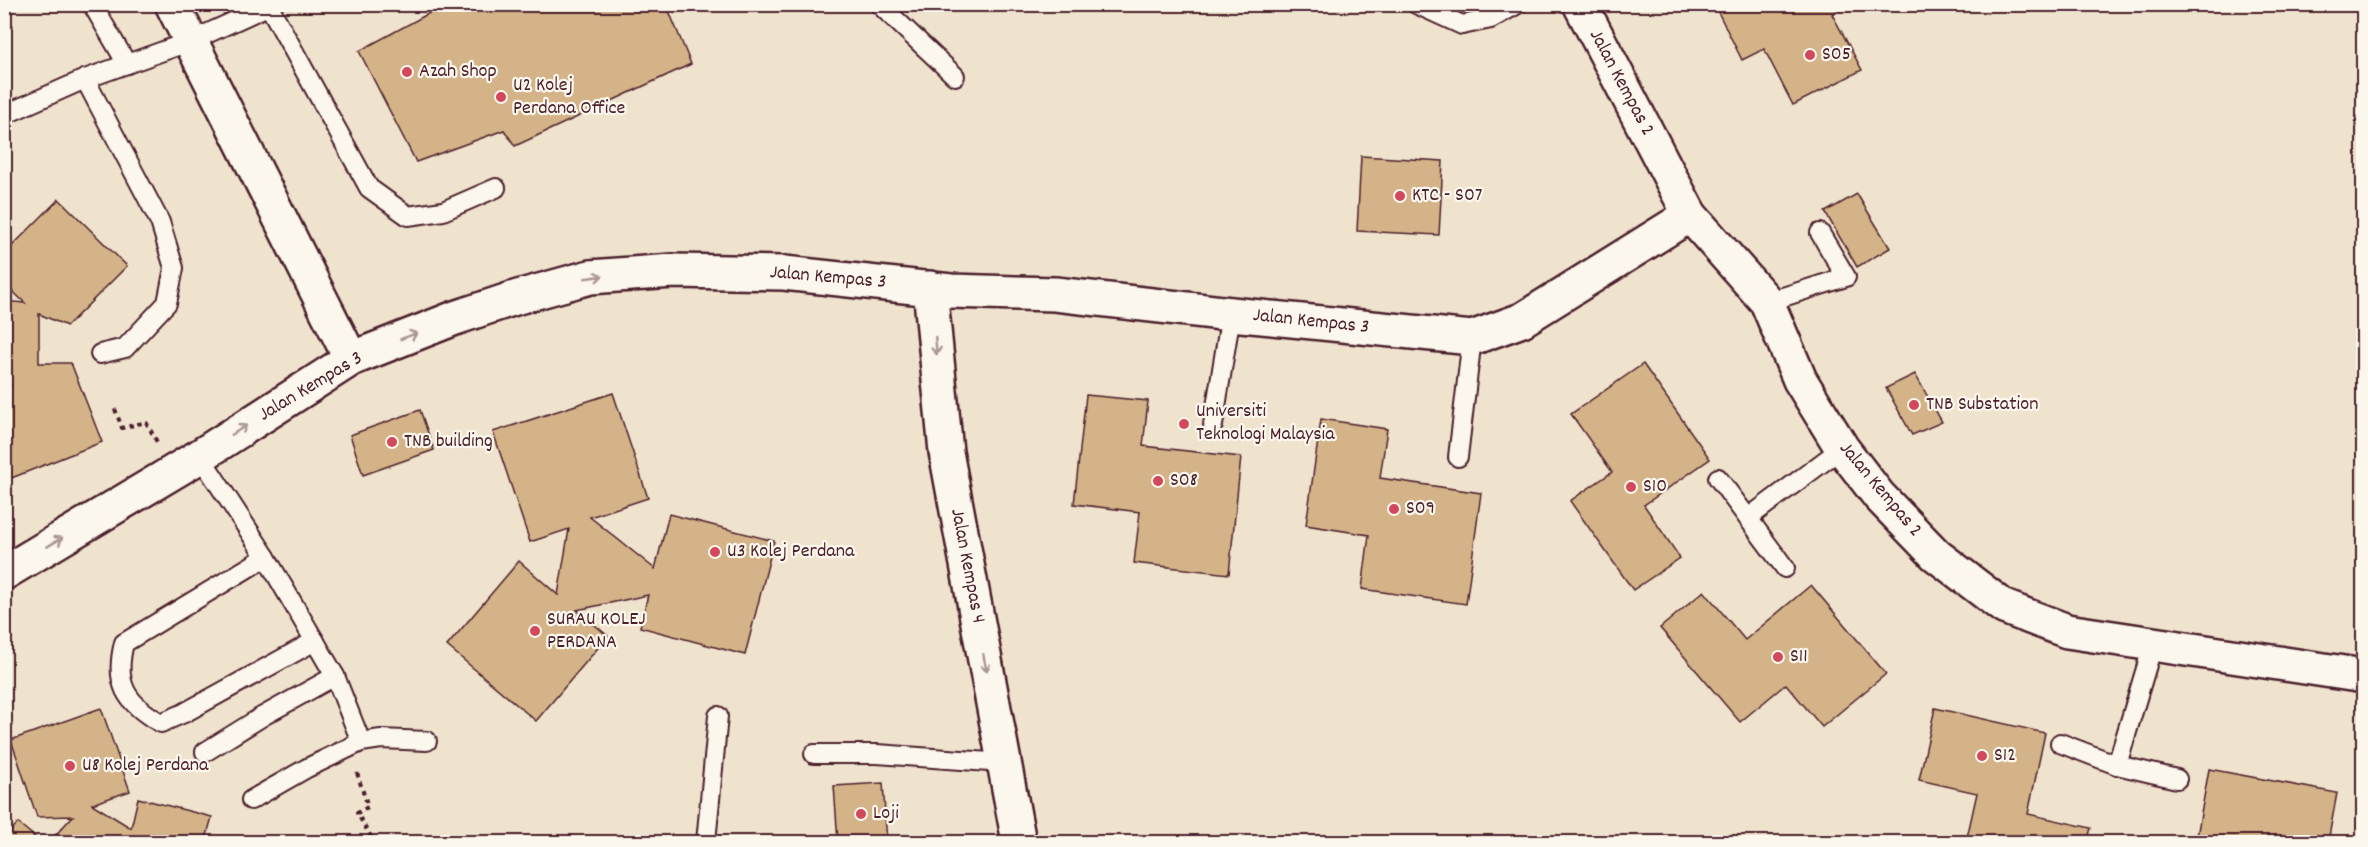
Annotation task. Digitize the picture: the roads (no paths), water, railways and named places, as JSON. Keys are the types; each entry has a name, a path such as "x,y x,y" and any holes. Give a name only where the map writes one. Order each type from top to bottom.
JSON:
{"street":[{"path":"172,4 351,359"},
{"name":"Jalan Kempas 2","path":"1580,4 1690,215 1767,302 1800,380 1842,448 1879,496 1936,555 2004,607 2067,631 2364,676"},
{"name":"Jalan Kempas 3","path":"4,573 187,463 351,359 455,318 590,277 674,271 784,273 951,291 1055,294 1472,338 1522,320 1690,215"},
{"name":"Jalan Kempas 4","path":"930,288 946,452 1019,843"}],"lane":[{"path":"92,4 127,64"},
{"path":"879,4 955,76"},
{"path":"1416,4 1462,25 1491,19 1518,4"},
{"path":"4,115 85,79 191,41 270,5 369,188 408,216 443,211 496,188"},
{"path":"85,79 159,222 174,268 167,303 125,348 100,354"},
{"path":"1767,302 1846,277 1820,233"},
{"path":"1213,425 1231,314"},
{"path":"1458,457 1472,338"},
{"path":"1748,518 1842,448"},
{"path":"187,463 266,557 335,676 355,745"},
{"path":"1718,478 1785,568"},
{"path":"266,557 124,643 118,664 127,696 143,713 161,723 184,713 315,641"},
{"path":"2117,765 2153,645"},
{"path":"205,753 263,716 335,676"},
{"path":"706,843 718,716"},
{"path":"250,800 307,768 355,745 381,739 428,741"},
{"path":"2060,743 2117,765 2177,779"},
{"path":"814,753 877,754 1004,763"}],"place":[{"name":"S05","path":"1810,55"},
{"name":"Azah Shop","path":"407,72"},
{"name":"U2 Kolej Perdana Office","path":"501,97"},
{"name":"KTC - S07","path":"1400,196"},
{"name":"TNB Substation","path":"1914,405"},
{"name":"Universiti Teknologi Malaysia","path":"1184,424"},
{"name":"TNB building","path":"392,442"},
{"name":"S08","path":"1158,481"},
{"name":"S10","path":"1631,487"},
{"name":"S09","path":"1394,509"},
{"name":"U3 Kolej Perdana","path":"715,552"},
{"name":"SURAU KOLEJ PERDANA","path":"535,631"},
{"name":"S11","path":"1778,657"},
{"name":"S12","path":"1982,756"},
{"name":"U8 Kolej Perdana","path":"70,766"},
{"name":"Loji","path":"861,814"}]}
